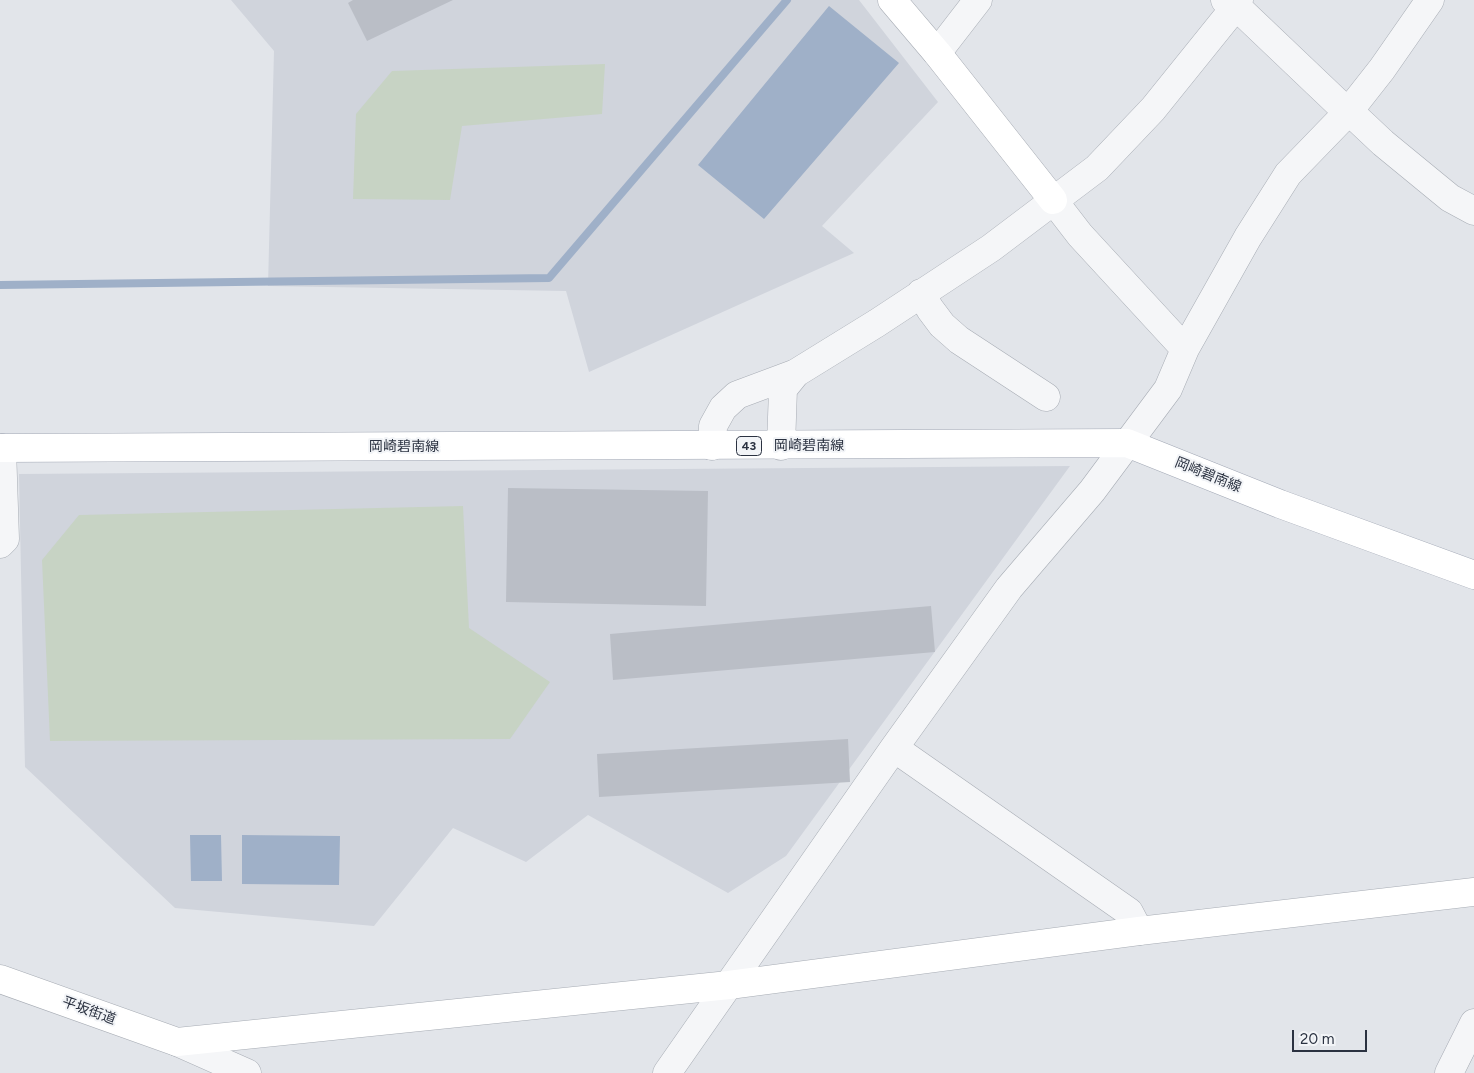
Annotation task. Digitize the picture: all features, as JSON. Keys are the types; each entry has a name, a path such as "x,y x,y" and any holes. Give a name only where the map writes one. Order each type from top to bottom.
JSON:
{"street":[{"path":"892,0 937,53 1080,235 1185,349"},
{"path":"937,53 978,0"},
{"path":"667,1073 894,748 1009,588 1092,491 1168,389 1185,349 1248,237 1288,174 1349,111 1382,70 1430,0"},
{"path":"712,446 713,426 723,408 737,395 796,373 921,294 991,248 1096,168 1153,109 1233,2 1340,105 1450,198 1474,211"},
{"path":"921,294 942,325 959,340 1046,397"},
{"path":"781,446 782,389 796,373"},
{"name":"岡崎碧南線","path":"1,448 1127,444 1280,504 1474,575"},
{"path":"0,544 4,539 1,448"},
{"path":"894,748 1129,912 1139,931"},
{"path":"177,1042 729,985 1139,931 1474,892"},
{"name":"平坂街道","path":"0,979 177,1042"},
{"path":"1449,1073 1474,1023"},
{"path":"177,1042 248,1073"}],"shaded area":[{"path":"231,0 859,0 938,102 822,226 854,253 589,372 566,291 268,286 274,51"},
{"path":"1070,466 786,856 728,893 588,815 526,862 453,828 374,926 175,908 25,767 19,474"}],"green space":[{"path":"605,64 602,114 462,126 450,200 353,199 356,114 392,71"},
{"path":"463,506 469,628 550,682 510,739 50,741 42,560 79,515"}],"water":[{"path":"829,6 899,63 764,219 698,165"},
{"path":"190,835 221,835 222,881 191,881"},
{"path":"242,835 340,836 339,885 242,884"}],"building":[{"path":"353,0 453,0 367,41 348,3"},
{"path":"508,488 708,491 706,606 506,602"},
{"path":"931,606 935,652 613,680 610,634"},
{"path":"848,739 850,782 599,797 597,754"}],"waterway":[{"path":"0,285 549,278 787,0"}]}
